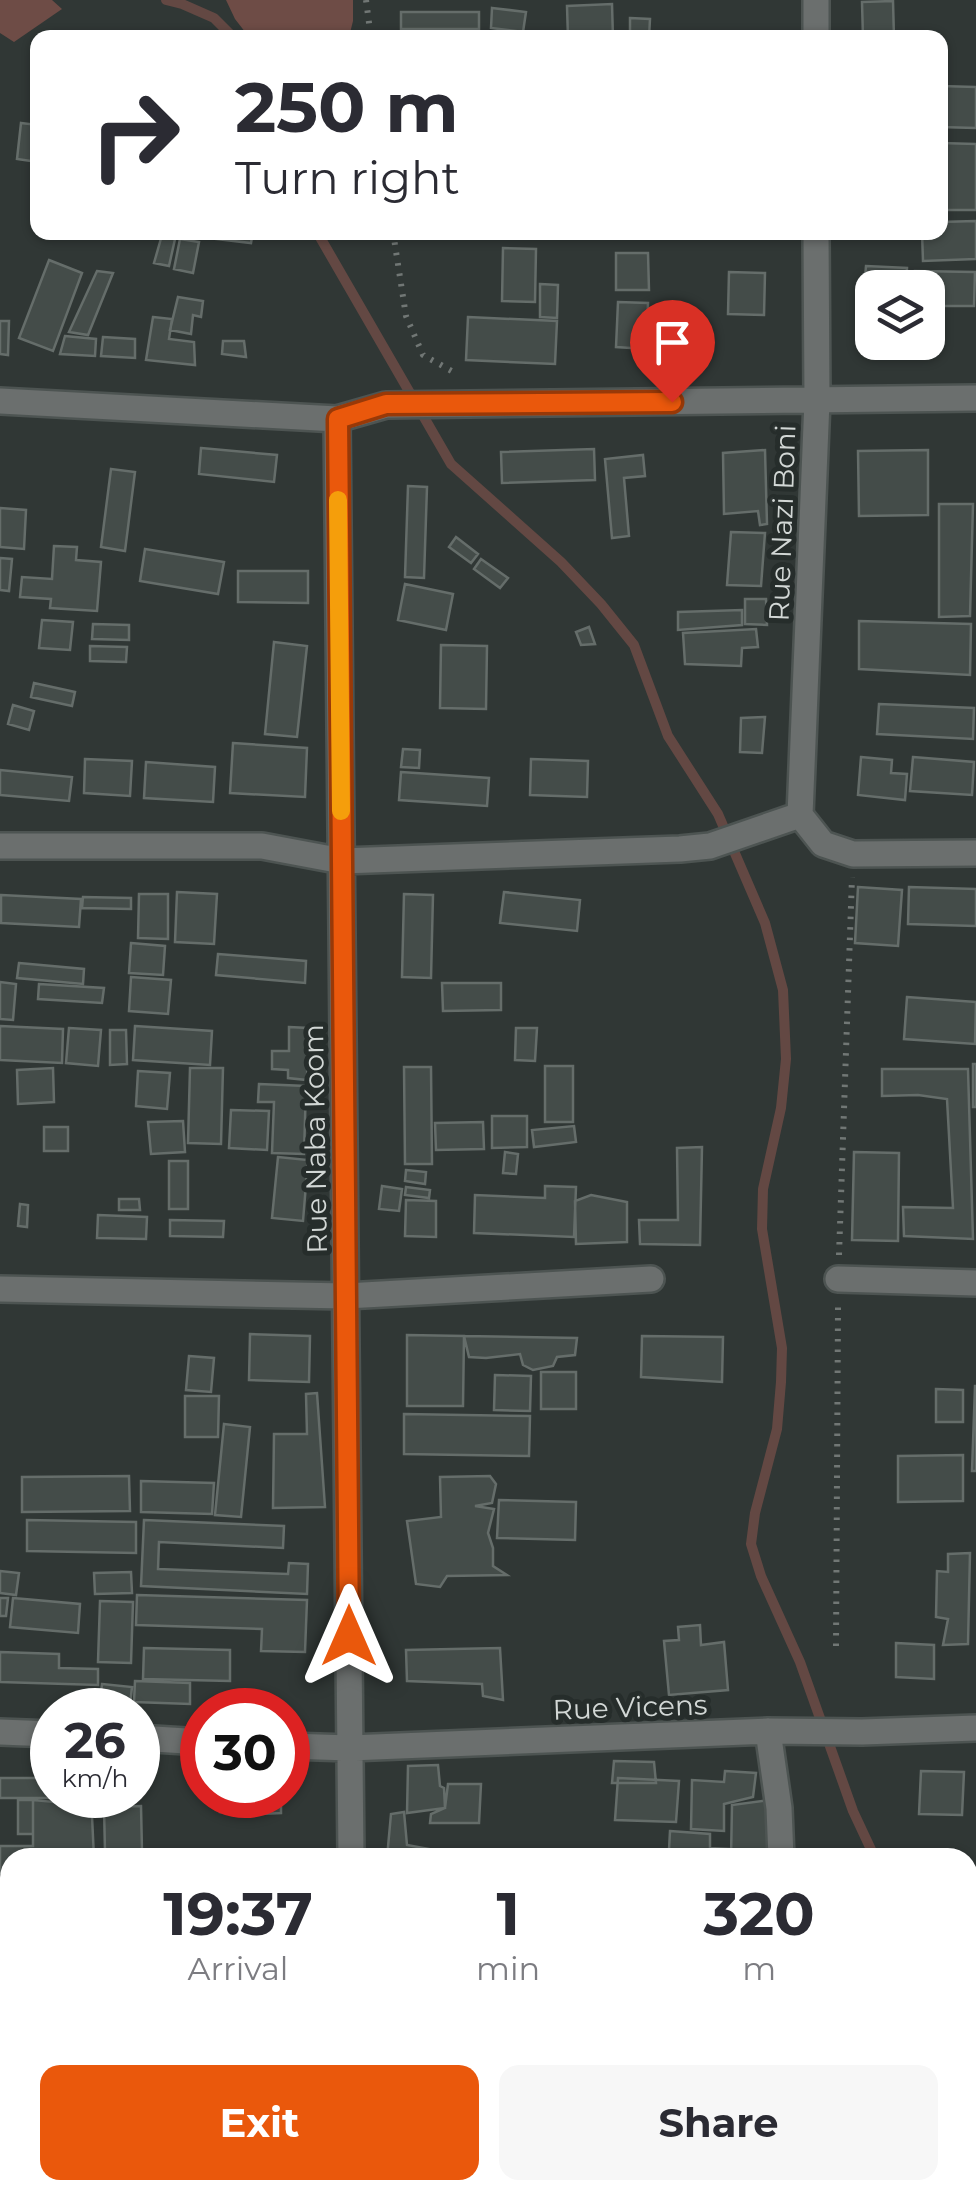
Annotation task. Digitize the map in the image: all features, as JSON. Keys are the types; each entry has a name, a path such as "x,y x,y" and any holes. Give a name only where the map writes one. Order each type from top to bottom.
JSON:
{"street":[{"path":"816,0 816,30"},
{"name":"Rue Nazi Boni","path":"800,815 816,401 816,240"},
{"path":"0,401 338,419 386,404 976,398"},
{"name":"Rue Naba Koom","path":"338,419 350,1848"},
{"path":"0,846 262,846 342,861 710,846 800,815 823,844 853,854 976,853"},
{"path":"0,1289 346,1296 651,1279"},
{"path":"838,1279 976,1283"},
{"name":"Rue Vicens","path":"310,1747 976,1728"},
{"path":"0,1732 30,1733"},
{"path":"768,1732 781,1848"}],"path":[{"path":"366,0 370,30"},
{"path":"394,240 406,316 422,355 473,381 490,404"}],"shaded area":[{"path":"0,0 52,0 62,9 14,42 0,33"},
{"path":"226,0 353,0 351,30 244,30"}],"building":[{"path":"893,1 894,30 863,30 862,2"},
{"path":"612,4 613,30 568,30 567,6"},
{"path":"492,8 526,12 523,30 491,28"},
{"path":"401,12 479,12 479,29 401,29"},
{"path":"630,18 650,19 649,30 630,30"},
{"path":"948,86 976,87 976,128 948,127"},
{"path":"21,123 30,124 30,161 17,159"},
{"path":"948,143 976,144 976,210 948,210"},
{"path":"976,221 976,259 923,261 922,240 948,240 948,222"},
{"path":"161,240 175,240 169,266 154,263"},
{"path":"180,240 199,242 193,273 174,269"},
{"path":"503,248 536,249 535,302 502,301"},
{"path":"616,253 648,253 649,290 616,290"},
{"path":"49,260 82,273 53,351 19,338"},
{"path":"866,266 907,268 907,270 866,270"},
{"path":"97,271 113,273 88,335 69,332"},
{"path":"729,272 765,273 764,315 728,314"},
{"path":"945,272 975,272 974,306 945,306"},
{"path":"540,284 558,285 557,318 540,317"},
{"path":"178,297 203,301 201,317 193,315 191,334 170,330"},
{"path":"618,302 648,303 646,349 616,347"},
{"path":"153,317 172,319 169,339 194,342 195,365 146,360"},
{"path":"468,317 557,321 555,364 466,360"},
{"path":"0,321 9,321 8,355 0,354"},
{"path":"65,336 96,339 95,356 60,354"},
{"path":"103,337 135,339 135,358 101,356"},
{"path":"223,341 244,341 246,357 222,354"},
{"path":"201,448 277,455 274,482 199,474"},
{"path":"594,449 595,480 502,483 501,452"},
{"path":"765,450 767,524 760,525 758,511 724,514 723,453"},
{"path":"928,450 928,515 859,516 858,451"},
{"path":"643,455 645,476 624,478 629,536 612,538 605,459"},
{"path":"111,469 135,472 125,551 101,547"},
{"path":"408,486 427,487 424,578 405,577"},
{"path":"939,504 973,504 970,616 939,617"},
{"path":"0,508 26,510 24,549 0,547"},
{"path":"731,532 765,533 761,586 727,585"},
{"path":"456,537 478,554 471,563 449,547"},
{"path":"54,546 77,547 76,560 101,562 97,611 50,608 51,599 20,597 22,577 52,579"},
{"path":"145,549 224,562 218,594 140,581"},
{"path":"0,558 12,559 9,591 0,590"},
{"path":"481,559 508,578 500,588 474,569"},
{"path":"238,571 308,571 308,603 238,602"},
{"path":"405,584 453,594 446,630 398,620"},
{"path":"745,599 766,599 767,625 745,624"},
{"path":"742,610 742,625 678,630 678,612"},
{"path":"42,620 73,622 70,650 39,648"},
{"path":"859,621 971,624 970,675 859,669"},
{"path":"93,624 129,625 129,640 92,639"},
{"path":"589,627 595,644 581,645 576,632"},
{"path":"756,629 758,647 742,648 741,666 685,664 683,633"},
{"path":"274,642 307,646 297,737 265,734"},
{"path":"441,645 487,646 486,709 440,708"},
{"path":"90,646 127,647 126,662 90,661"},
{"path":"34,683 75,692 72,706 31,697"},
{"path":"879,704 974,708 973,739 877,734"},
{"path":"13,705 34,711 29,730 8,724"},
{"path":"765,717 762,753 740,752 741,718"},
{"path":"233,743 307,748 305,797 230,793"},
{"path":"403,749 420,750 419,768 401,767"},
{"path":"861,757 892,760 891,773 907,774 905,800 858,795"},
{"path":"913,757 974,762 972,795 910,791"},
{"path":"85,759 132,761 130,796 84,793"},
{"path":"531,759 588,761 587,797 530,795"},
{"path":"146,762 215,767 213,802 144,798"},
{"path":"0,770 72,777 69,801 0,795"},
{"path":"401,772 489,778 487,806 399,800"},
{"path":"858,887 902,890 898,946 855,943"},
{"path":"909,887 976,889 976,926 908,924"},
{"path":"177,892 217,894 214,944 175,942"},
{"path":"504,892 580,900 577,931 500,923"},
{"path":"139,894 168,894 168,939 138,938"},
{"path":"404,894 433,895 431,978 402,977"},
{"path":"1,895 81,899 79,927 1,923"},
{"path":"83,897 131,898 131,909 82,908"},
{"path":"131,943 165,946 163,975 129,973"},
{"path":"218,954 306,961 305,983 216,975"},
{"path":"19,963 84,969 83,984 17,978"},
{"path":"131,977 171,980 168,1014 129,1011"},
{"path":"0,982 16,984 13,1020 0,1019"},
{"path":"442,983 501,983 501,1010 443,1011"},
{"path":"39,984 104,988 102,1003 38,999"},
{"path":"907,997 976,1002 975,1044 904,1039"},
{"path":"0,1026 63,1029 62,1063 0,1060"},
{"path":"135,1026 212,1031 210,1065 133,1060"},
{"path":"289,1027 308,1028 307,1080 288,1078 288,1070 272,1069 272,1051 289,1051"},
{"path":"69,1028 101,1030 98,1066 66,1063"},
{"path":"516,1028 537,1028 535,1061 515,1060"},
{"path":"110,1030 126,1030 127,1064 110,1065"},
{"path":"976,1064 976,1107 973,1107"},
{"path":"545,1066 573,1066 573,1122 545,1122"},
{"path":"404,1067 431,1067 432,1164 405,1164"},
{"path":"53,1068 54,1102 18,1104 17,1070"},
{"path":"190,1068 223,1068 221,1144 188,1143"},
{"path":"882,1069 968,1069 973,1239 904,1236 903,1207 953,1208 947,1099 882,1096"},
{"path":"138,1071 170,1073 167,1109 136,1106"},
{"path":"259,1084 306,1086 304,1154 272,1153 274,1102 258,1102"},
{"path":"231,1110 269,1111 267,1150 229,1148"},
{"path":"492,1116 527,1116 527,1147 492,1148"},
{"path":"183,1121 185,1152 151,1154 148,1122"},
{"path":"483,1122 484,1149 436,1150 435,1123"},
{"path":"574,1126 576,1142 534,1147 532,1130"},
{"path":"44,1127 68,1127 68,1151 44,1151"},
{"path":"702,1147 700,1245 640,1244 639,1220 678,1220 677,1148"},
{"path":"505,1152 518,1154 516,1174 503,1173"},
{"path":"854,1152 899,1153 898,1241 852,1240"},
{"path":"278,1157 308,1160 303,1221 272,1218"},
{"path":"169,1161 188,1161 188,1209 169,1209"},
{"path":"406,1170 426,1172 425,1184 405,1181"},
{"path":"382,1186 402,1189 399,1211 379,1209"},
{"path":"545,1186 576,1187 574,1237 474,1233 475,1195 545,1198"},
{"path":"406,1187 430,1190 429,1198 405,1195"},
{"path":"591,1195 627,1202 627,1242 576,1244 575,1201"},
{"path":"119,1199 139,1199 140,1210 119,1210"},
{"path":"406,1200 436,1201 436,1237 405,1236"},
{"path":"20,1204 28,1205 27,1227 18,1226"},
{"path":"98,1215 147,1217 146,1239 97,1238"},
{"path":"170,1220 224,1221 223,1237 170,1236"},
{"path":"250,1334 310,1336 309,1382 249,1380"},
{"path":"407,1335 464,1336 463,1406 407,1406"},
{"path":"464,1336 577,1338 575,1355 557,1357 553,1366 533,1370 523,1365 520,1354 469,1357"},
{"path":"642,1336 723,1337 722,1382 641,1377"},
{"path":"189,1356 214,1358 211,1392 186,1390"},
{"path":"541,1372 576,1372 576,1409 541,1409"},
{"path":"495,1375 531,1376 530,1411 494,1410"},
{"path":"975,1386 976,1471 972,1471"},
{"path":"936,1389 963,1390 963,1422 936,1422"},
{"path":"317,1393 325,1507 273,1508 274,1434 307,1434 306,1394"},
{"path":"185,1396 219,1396 218,1437 185,1437"},
{"path":"404,1414 530,1416 529,1456 404,1454"},
{"path":"224,1424 250,1427 241,1517 215,1515"},
{"path":"963,1455 963,1501 898,1502 898,1456"},
{"path":"129,1476 130,1511 22,1512 22,1477"},
{"path":"490,1476 496,1484 492,1503 475,1506 494,1509 488,1533 493,1566 507,1575 447,1576 440,1587 416,1584 407,1521 441,1517 440,1477"},
{"path":"141,1481 214,1483 212,1514 141,1512"},
{"path":"499,1500 576,1502 575,1540 497,1538"},
{"path":"27,1520 136,1522 136,1553 27,1551"},
{"path":"144,1520 284,1526 283,1548 159,1542 158,1569 288,1574 289,1563 308,1564 307,1594 141,1586"},
{"path":"970,1553 968,1644 943,1645 948,1619 936,1617 937,1571 948,1572 948,1554"},
{"path":"0,1571 19,1573 16,1595 0,1593"},
{"path":"131,1572 132,1593 95,1594 94,1573"},
{"path":"137,1595 307,1600 305,1652 261,1651 262,1629 136,1625"},
{"path":"0,1598 8,1598 6,1616 0,1616"},
{"path":"13,1598 80,1604 78,1633 10,1627"},
{"path":"100,1601 133,1602 131,1663 98,1662"},
{"path":"700,1625 701,1645 724,1642 728,1690 669,1695 664,1641 679,1640 678,1627"},
{"path":"896,1643 934,1645 934,1679 896,1677"},
{"path":"144,1648 230,1650 230,1681 143,1679"},
{"path":"500,1648 503,1700 483,1696 482,1684 407,1681 406,1650"},
{"path":"0,1652 59,1654 59,1668 98,1669 98,1685 0,1682"},
{"path":"135,1681 190,1683 190,1688 180,1688 180,1704 160,1703 160,1688 135,1688"},
{"path":"102,1684 132,1687 132,1688 102,1688"},
{"path":"614,1761 654,1762 656,1783 612,1783"},
{"path":"438,1765 445,1808 407,1813 408,1766"},
{"path":"725,1771 756,1773 753,1797 724,1804 724,1831 691,1829 692,1780 724,1782"},
{"path":"921,1771 964,1772 962,1815 919,1814"},
{"path":"0,1778 30,1778 30,1798 0,1798"},
{"path":"618,1778 679,1781 676,1822 615,1820"},
{"path":"448,1784 481,1784 479,1823 430,1823 431,1814 445,1808"},
{"path":"18,1800 30,1800 33,1834 18,1834"},
{"path":"770,1800 770,1848 731,1848 732,1805"},
{"path":"404,1812 407,1845 424,1848 388,1848 391,1814"},
{"path":"33,1818 92,1818 94,1848 0,1848 33,1846"},
{"path":"104,1818 141,1818 142,1848 105,1848"},
{"path":"670,1831 710,1834 710,1848 669,1848"}],"waterway":[{"path":"166,0 214,18 226,30"},
{"path":"322,240 451,464 561,562 634,645 668,736 718,814 765,923 783,990 786,1059 781,1108 763,1189 762,1229 782,1348 777,1429 751,1544 870,1848"}],"slow traffic":[{"path":"338,500 341,811"}],"route":[{"path":"349,1636 338,419 386,404 672,402"}]}
